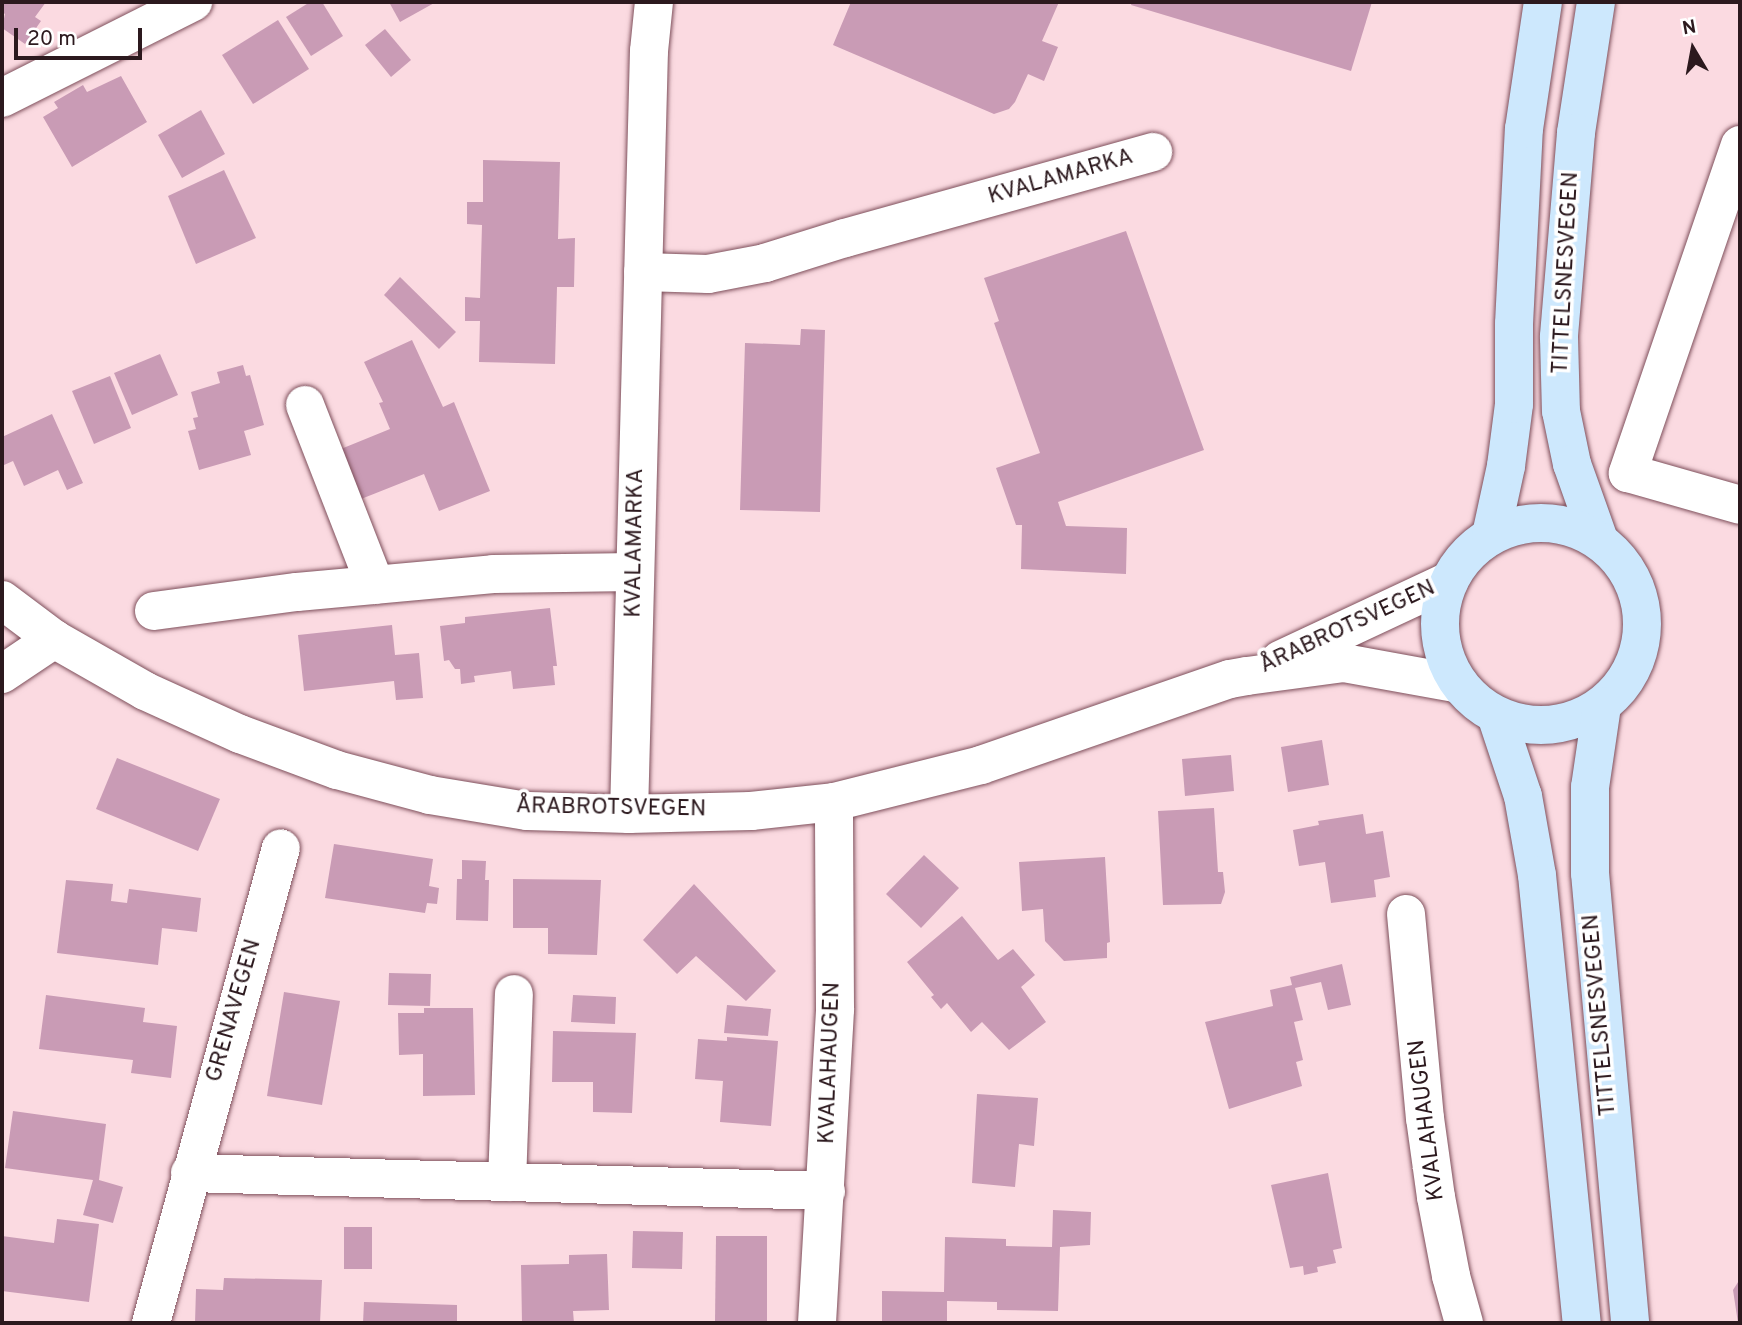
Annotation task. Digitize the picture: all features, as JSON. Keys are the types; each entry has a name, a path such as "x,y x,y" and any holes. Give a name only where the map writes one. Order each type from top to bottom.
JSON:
{"main road":[{"name":"TITTELSNESVEGEN","path":"1491,535 1506,466 1514,404 1514,324 1524,129 1543,2"},
{"name":"TITTELSNESVEGEN","path":"1596,2 1576,133 1559,337 1561,411 1573,464 1599,540"},
{"path":"1527,523 1564,525 1599,540 1622,562 1638,590 1643,622 1639,654 1624,683 1602,706 1568,722 1532,726 1496,715 1459,684 1443,652 1440,616 1449,581 1466,555 1491,535 1527,523"},
{"name":"TITTELSNESVEGEN","path":"1602,706 1590,787 1590,873 1630,1323"},
{"path":"1496,715 1523,796 1537,876 1582,1323"}],"street":[{"path":"2,97 141,13 193,2"},
{"name":"KVALAMARKA","path":"629,814 649,51 654,2"},
{"name":"KVALAMARKA","path":"643,272 708,274 765,263 1153,152"},
{"path":"1737,168 1628,473 1740,505"},
{"path":"305,405 375,585"},
{"path":"154,611 375,585 493,575 635,572"},
{"name":"ÅRABROTSVEGEN","path":"1247,676 1449,581"},
{"name":"ÅRABROTSVEGEN","path":"2,600 54,639 145,691 240,734 337,770 429,795 527,811 629,814 751,811 834,802 981,765 1230,679 1247,676 1343,663 1459,684"},
{"path":"2,674 54,639"},
{"name":"KVALAHAUGEN","path":"817,1323 835,1009 834,802"},
{"name":"GRENAVEGEN","path":"150,1323 281,849"},
{"name":"KVALAHAUGEN","path":"1406,914 1434,1184 1451,1276 1464,1323"},
{"path":"507,1182 514,994"},
{"path":"190,1173 825,1191"}],"building":[{"path":"2,2 46,2 35,17 41,21 25,44 2,28 5,14 2,12"},
{"path":"310,2 322,2 343,36 311,56 286,17"},
{"path":"389,2 436,2 400,22"},
{"path":"851,2 1059,2 1042,41 1058,47 1044,81 1028,74 1015,102 1009,109 994,114 833,45"},
{"path":"1132,2 1372,2 1351,71 1131,5"},
{"path":"278,20 309,69 253,104 222,55"},
{"path":"385,29 411,60 391,77 365,45"},
{"path":"121,76 147,122 72,167 43,117 58,108 54,102 83,85 87,92"},
{"path":"201,110 225,154 182,178 158,135"},
{"path":"483,160 560,162 558,239 575,238 574,287 557,287 555,364 479,362 480,321 465,321 465,297 480,298 482,225 467,224 467,202 483,202"},
{"path":"224,170 256,238 196,264 168,196"},
{"path":"1126,231 1204,450 1058,502 1066,526 1127,528 1126,574 1021,569 1022,525 1016,525 996,468 1040,453 994,323 999,321 984,278"},
{"path":"400,277 456,332 439,349 384,295"},
{"path":"801,329 825,330 820,512 740,510 745,343 800,345"},
{"path":"412,340 443,407 454,402 490,491 439,511 424,474 356,501 336,451 390,429 379,403 383,402 364,362"},
{"path":"160,354 178,395 132,415 114,373"},
{"path":"243,365 246,376 250,375 264,425 244,431 251,455 199,470 188,431 196,429 193,418 198,417 191,392 220,383 217,372"},
{"path":"110,376 131,428 94,444 72,391"},
{"path":"52,414 83,483 67,490 58,470 24,486 13,461 4,465 2,460 2,437"},
{"path":"550,608 557,666 553,666 555,685 513,689 511,671 474,676 475,682 461,684 460,669 455,669 449,660 444,661 440,626 465,623 465,617"},
{"path":"392,625 395,655 419,653 423,698 396,700 394,681 304,691 298,635"},
{"path":"1322,740 1329,785 1288,792 1281,747"},
{"path":"1231,755 1234,791 1185,796 1182,759"},
{"path":"117,758 220,799 198,851 96,809"},
{"path":"1214,808 1218,872 1223,872 1225,892 1221,904 1163,905 1158,811"},
{"path":"1363,814 1366,834 1383,831 1390,877 1374,880 1376,897 1331,903 1325,862 1299,866 1293,830 1319,825 1318,821"},
{"path":"334,844 433,859 429,886 439,888 437,904 427,903 425,913 325,898"},
{"path":"924,855 959,888 921,928 886,894"},
{"path":"1105,857 1110,942 1107,943 1107,958 1064,961 1045,941 1043,909 1022,911 1019,862"},
{"path":"462,860 486,861 485,880 489,880 488,921 456,920 457,879 462,879"},
{"path":"513,879 601,880 597,955 548,954 548,928 513,928"},
{"path":"66,880 113,884 111,901 127,903 129,889 201,898 197,932 162,928 158,965 57,953"},
{"path":"694,884 776,971 746,1001 696,956 677,974 643,940"},
{"path":"962,916 998,960 1013,949 1035,975 1021,987 1046,1022 1009,1050 982,1022 971,1032 947,1003 941,1009 931,997 934,995 907,962"},
{"path":"1342,964 1351,1005 1328,1010 1321,982 1295,988 1303,1020 1294,1022 1303,1060 1296,1062 1302,1086 1229,1109 1205,1022 1273,1006 1270,990 1292,985 1290,977"},
{"path":"389,973 431,974 430,1006 388,1005"},
{"path":"284,992 340,1001 322,1105 267,1096"},
{"path":"46,995 145,1008 143,1022 177,1026 171,1078 131,1073 133,1060 39,1049"},
{"path":"573,995 616,997 615,1024 571,1022"},
{"path":"727,1005 771,1009 768,1036 724,1033"},
{"path":"424,1008 473,1008 475,1095 423,1096 423,1054 399,1055 398,1013 424,1013"},
{"path":"553,1031 636,1033 632,1113 593,1112 593,1082 552,1082"},
{"path":"727,1037 778,1041 771,1126 720,1122 723,1081 695,1079 698,1039 727,1041"},
{"path":"977,1094 1038,1098 1034,1146 1019,1144 1015,1187 972,1183"},
{"path":"13,1111 106,1124 99,1180 123,1187 113,1223 83,1215 93,1180 5,1168"},
{"path":"1328,1173 1342,1248 1333,1250 1336,1263 1317,1267 1318,1272 1304,1275 1303,1266 1290,1268 1271,1185"},
{"path":"1053,1210 1091,1212 1090,1245 1060,1247 1058,1311 997,1310 997,1302 947,1301 947,1323 882,1323 882,1291 944,1292 945,1237 1006,1239 1006,1246 1052,1247"},
{"path":"57,1219 99,1224 89,1302 2,1291 2,1236 54,1243"},
{"path":"344,1227 372,1227 372,1269 344,1269"},
{"path":"633,1231 683,1232 682,1269 632,1268"},
{"path":"716,1236 767,1236 767,1323 715,1323"},
{"path":"607,1254 609,1310 573,1311 574,1323 522,1323 521,1265 569,1264 569,1255"},
{"path":"224,1278 322,1280 320,1323 195,1323 196,1289 223,1290"},
{"path":"1740,1279 1740,1323 1738,1323 1733,1290"},
{"path":"364,1302 457,1305 457,1323 363,1323"}]}
